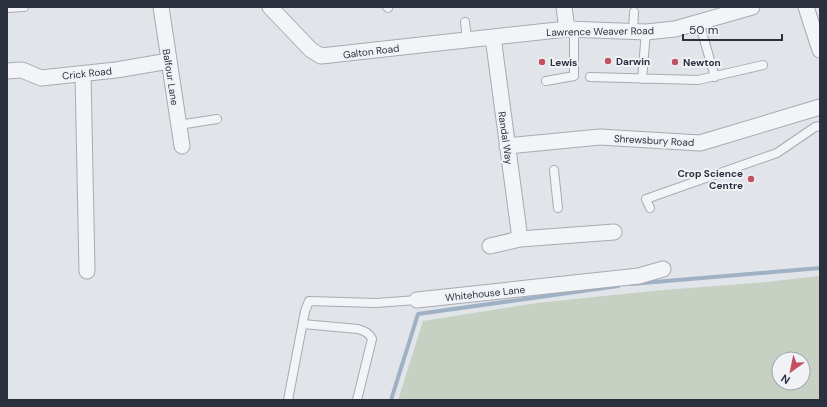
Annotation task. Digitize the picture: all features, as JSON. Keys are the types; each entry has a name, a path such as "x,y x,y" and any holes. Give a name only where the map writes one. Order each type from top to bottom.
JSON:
{"street":[{"name":"Balfour Lane","path":"160,7 182,146"},
{"name":"Galton Road","path":"270,7 311,50 321,56 493,37"},
{"path":"564,7 570,30"},
{"name":"Lawrence Weaver Road","path":"493,37 570,30 639,32 675,28 752,7"},
{"path":"806,7 820,50"},
{"name":"Randal Way","path":"493,37 520,239"},
{"name":"Crick Road","path":"7,71 22,70 41,78 116,70 169,62"},
{"path":"83,74 87,271"},
{"name":"Shrewsbury Road","path":"508,146 600,138 700,143 820,107"},
{"path":"490,246 561,232 614,232"},
{"name":"Whitehouse Lane","path":"417,300 639,276 663,269"}],"lane":[{"path":"7,8 24,7"},
{"path":"634,12 639,32 642,79"},
{"path":"465,22 467,39"},
{"path":"700,22 715,77"},
{"path":"546,81 574,76 570,30"},
{"path":"590,77 698,80 764,65"},
{"path":"179,125 217,119"},
{"path":"650,208 646,199 777,153 820,126"},
{"path":"554,170 558,208"},
{"path":"677,188 680,197"},
{"name":"Whitehouse Lane","path":"303,324 309,301 376,303 417,300"},
{"path":"288,400 303,324 358,329 370,335 372,339 356,400"}],"green space":[{"path":"820,276 820,400 398,400 423,321 537,303"}],"waterway":[{"path":"631,284 820,268"},
{"path":"391,400 418,314 618,286"}],"place":[{"name":"Darwin","path":"608,61"},
{"name":"Lewis","path":"542,62"},
{"name":"Newton","path":"675,62"},
{"name":"Crop Science Centre","path":"751,179"}]}
